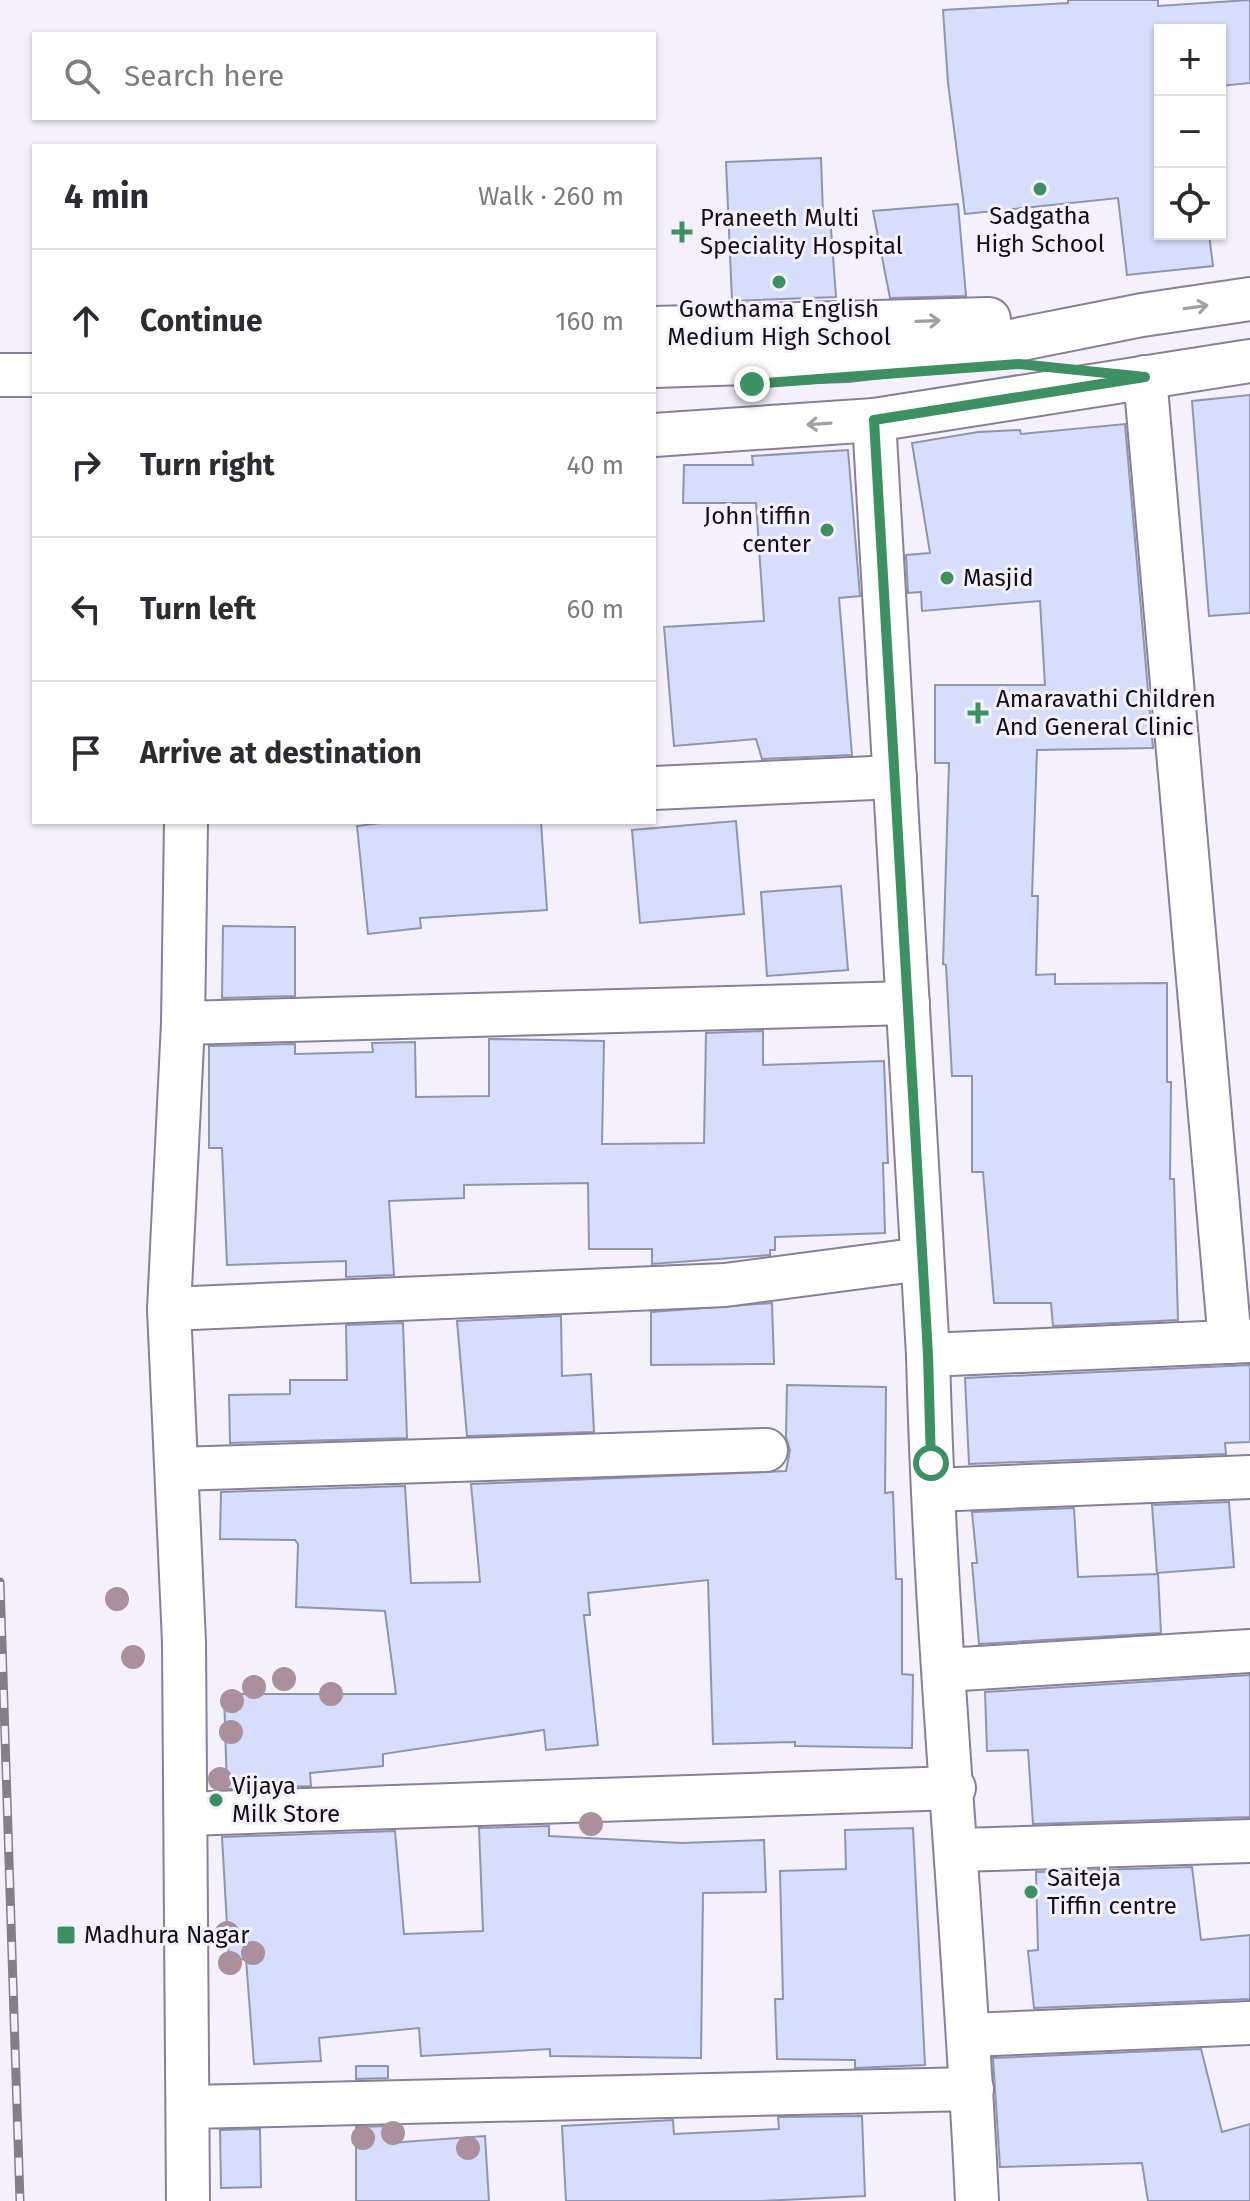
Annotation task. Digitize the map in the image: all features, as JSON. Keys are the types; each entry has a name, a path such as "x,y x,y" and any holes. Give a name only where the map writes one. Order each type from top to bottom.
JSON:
{"street":[{"path":"656,366 848,360 1011,341 1142,315 1250,299"},
{"path":"656,328 1142,315"},
{"path":"656,435 874,420 1250,361"},
{"path":"656,386 752,384 1019,364 1145,377"},
{"path":"0,375 32,375"},
{"path":"928,1355 1240,1342 1145,377"},
{"path":"0,404 32,404"},
{"path":"874,420 928,1355 933,1490 958,1850 977,2201"},
{"path":"656,788 895,777"},
{"path":"186,824 183,1023 169,1309 177,1469 186,1814 188,2201"},
{"path":"183,1023 908,1003"},
{"path":"169,1309 725,1285 922,1259"},
{"path":"177,1469 766,1450"},
{"path":"933,1490 1250,1477"},
{"path":"945,1670 1250,1651"},
{"path":"186,1814 954,1788"},
{"path":"958,1850 1250,1841"},
{"path":"969,2035 1250,2023"},
{"path":"188,2107 972,2089"}],"building":[{"path":"1068,0 1158,0 1158,6 1250,0 1250,83 1226,85 1226,24 1154,24 1154,240 1210,240 1213,266 1127,275 1118,198 965,214 948,83 943,10 1068,3"},
{"path":"821,158 823,215 830,215 836,297 732,301 726,162"},
{"path":"958,204 966,296 890,298 873,211"},
{"path":"1250,395 1250,613 1209,616 1192,401"},
{"path":"1125,424 1153,748 1037,750 1032,896 1038,896 1036,975 1055,974 1055,984 1167,983 1167,1082 1171,1082 1170,1179 1174,1179 1178,1320 1053,1326 1051,1303 994,1303 983,1172 972,1172 972,1076 952,1076 946,965 943,964 949,763 935,763 935,685 1045,685 1040,601 922,611 921,592 908,593 906,555 930,553 912,443 978,432 1020,430 1021,434"},
{"path":"848,450 860,596 839,598 852,755 762,759 756,739 674,746 664,627 764,621 756,503 683,503 684,465 753,465 752,456"},
{"path":"736,821 744,914 640,923 632,830"},
{"path":"541,824 547,910 420,918 421,928 368,934 357,826"},
{"path":"841,886 848,970 767,976 761,892"},
{"path":"223,926 295,927 295,996 222,998"},
{"path":"763,1031 763,1065 884,1061 888,1163 883,1163 885,1233 775,1237 775,1250 770,1250 770,1255 652,1264 652,1249 589,1249 588,1183 464,1185 464,1198 389,1201 394,1275 346,1277 346,1261 227,1265 222,1148 209,1148 209,1046 295,1044 295,1054 373,1052 372,1043 415,1042 416,1097 489,1096 489,1039 604,1041 602,1144 704,1143 706,1033"},
{"path":"772,1303 774,1364 651,1365 651,1312"},
{"path":"561,1316 562,1376 591,1374 594,1432 467,1436 457,1321"},
{"path":"403,1323 407,1438 230,1443 229,1395 290,1394 290,1380 347,1380 346,1325"},
{"path":"1250,1365 1250,1442 1225,1443 1226,1454 969,1464 965,1378"},
{"path":"787,1385 886,1387 885,1493 893,1492 896,1579 902,1579 902,1674 913,1675 912,1748 795,1746 795,1742 713,1744 708,1580 588,1593 590,1615 584,1615 598,1745 546,1750 544,1730 383,1754 383,1766 310,1773 311,1786 227,1789 224,1694 396,1694 385,1611 296,1607 298,1544 295,1540 220,1539 221,1492 405,1486 411,1583 480,1582 471,1484 786,1471 790,1450 786,1437"},
{"path":"1229,1502 1234,1567 1157,1573 1152,1505"},
{"path":"1074,1508 1078,1577 1158,1574 1161,1633 979,1644 972,1563 977,1563 972,1512"},
{"path":"1250,1675 1250,1817 1033,1824 1028,1750 987,1751 985,1692"},
{"path":"549,1826 549,1836 682,1843 764,1840 766,1892 703,1893 701,2058 550,2056 550,2049 421,2056 419,2028 319,2038 321,2061 254,2064 246,1959 229,1960 222,1837 395,1831 404,1934 483,1931 479,1828"},
{"path":"913,1828 925,2065 855,2068 855,2060 777,2059 775,1999 783,1999 780,1871 846,1869 845,1830"},
{"path":"1192,1867 1201,1940 1250,1935 1250,1999 1034,2008 1028,1951 1038,1950 1036,1872"},
{"path":"1201,2049 1222,2132 1250,2124 1250,2201 1148,2201 1142,2163 1000,2167 993,2058"},
{"path":"356,2066 388,2066 388,2078 356,2079"},
{"path":"862,2116 865,2196 762,2201 566,2201 562,2126 673,2120 674,2134 779,2129 778,2117"},
{"path":"389,2126 389,2143 485,2136 489,2201 356,2201 356,2127"},
{"path":"260,2129 261,2187 221,2188 220,2130"}],"railway":[{"path":"0,1582 20,2201"}],"place":[{"name":"Sadgatha High School","path":"1040,189"},
{"name":"Praneeth Multi Speciality Hospital","path":"682,232"},
{"name":"Gowthama English Medium High School","path":"779,282"},
{"name":"John tiffin center","path":"827,530"},
{"name":"Masjid","path":"947,578"},
{"name":"Amaravathi Children And General Clinic","path":"978,713"},
{"name":"Vijaya Milk Store","path":"216,1800"},
{"name":"Saiteja Tiffin centre","path":"1031,1892"},
{"name":"Madhura Nagar","path":"66,1935"}],"route":[{"path":"752,384 1019,364 1145,377 874,420 928,1355 931,1463"}]}
